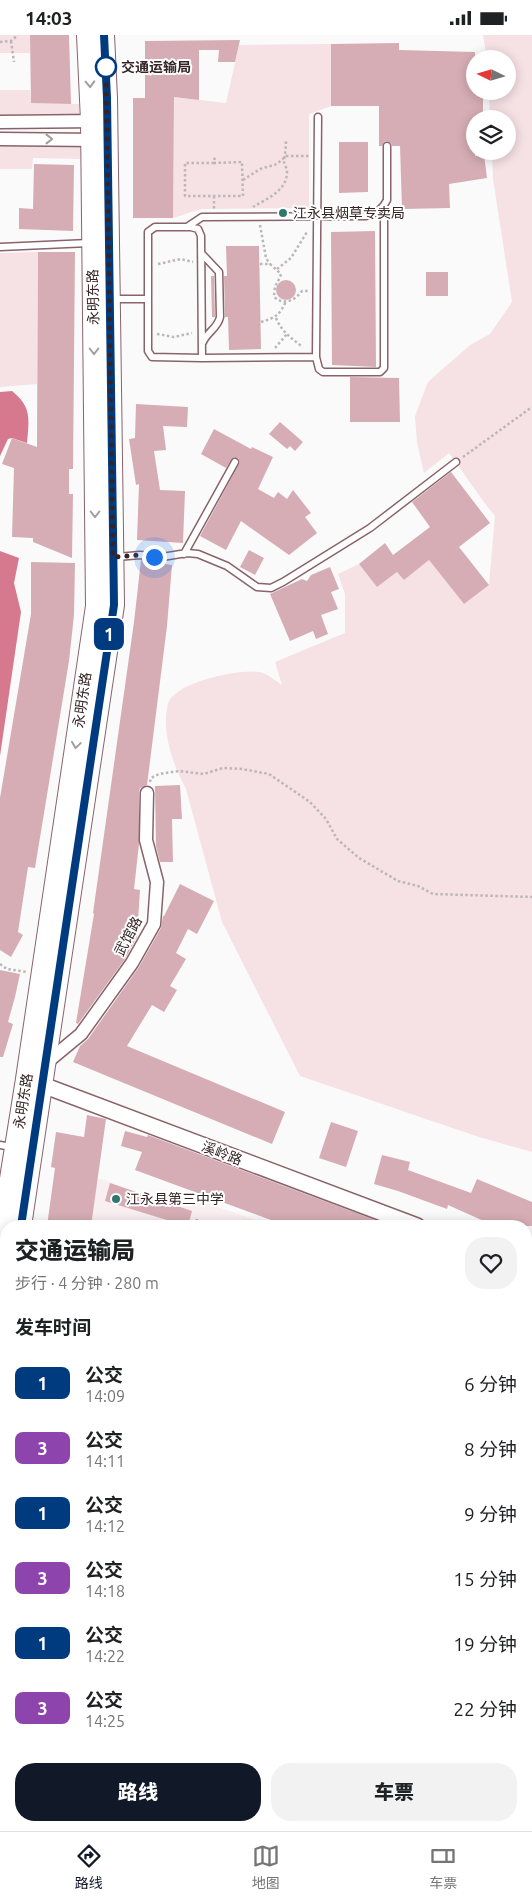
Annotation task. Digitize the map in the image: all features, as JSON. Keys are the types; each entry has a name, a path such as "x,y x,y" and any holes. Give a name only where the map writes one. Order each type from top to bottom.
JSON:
{"main road":[{"name":"永明东路","path":"22,1220 34,1082 104,557 100,131 87,35"},
{"name":"永明东路","path":"101,299 92,243 100,131 104,35"},
{"name":"永明东路","path":"2,1220 8,1147 34,1082 46,1063 114,605 104,557"}],"street":[{"path":"0,121 100,131"},
{"path":"0,139 100,131"},
{"name":"武馆路","path":"46,1063 81,1034 132,963 154,924 157,882 146,840 147,793"},
{"name":"溪岭路","path":"34,1082 401,1220"}],"lane":[{"path":"318,117 318,156 314,216 317,291 314,357 319,369 323,372 380,372 384,368 384,207 387,200 387,146"},
{"path":"187,227 202,217 366,215 376,213 384,207"},
{"path":"202,358 201,236 198,229 154,227 148,232 147,269 148,351 152,357 202,358 314,357"},
{"path":"0,247 92,243"},
{"path":"201,253 220,271 220,317 216,326 205,337 202,346"},
{"path":"101,299 148,299"},
{"path":"184,554 235,462"},
{"path":"104,557 198,555 227,565 257,587 271,588 370,528 456,462"}],"path":[{"path":"0,42 11,41 18,35"},
{"path":"11,41 14,62"},
{"path":"246,217 253,207 272,196 284,183 287,172 284,162 286,157 286,141"},
{"path":"214,163 215,156"},
{"path":"242,180 286,157 318,156"},
{"path":"242,162 243,196 185,196 185,163 214,163 242,162"},
{"path":"260,216 260,231 270,264"},
{"path":"277,269 291,259 299,248 314,216"},
{"path":"147,269 173,259 189,260 201,266"},
{"path":"260,264 270,264 281,274 275,283 274,297 278,300 286,301 296,298 302,291 317,291"},
{"path":"261,321 276,318 282,312 286,301"},
{"path":"276,318 287,334 314,357"},
{"path":"148,331 174,337 190,334 202,327"},
{"path":"271,357 276,345 287,334"},
{"path":"456,462 532,407"},
{"path":"147,793 151,778 166,772 179,771 204,774 223,768 269,774 310,802 326,819 337,839 359,858 398,881 433,894 532,897"},
{"path":"0,964 7,969 28,972"}],"shaded area":[{"path":"0,35 30,35 30,53 0,53"},
{"path":"483,35 532,35 532,1152 479,1137 300,1076 222,922 186,789 173,759 166,725 168,704 173,696 182,689 194,683 223,675 250,672 265,674 282,685 275,662 345,633 345,594 338,574 359,564 377,587 397,572 404,580 429,560 464,604 489,585 495,516 449,453 424,473 417,443 415,416 428,382 470,345 490,334 512,302 493,179 492,160 516,160 516,110 490,110 489,100 516,100 516,50 486,50"},
{"path":"331,44 331,106 309,114 309,208 201,209 173,218 174,97 226,103 239,45"},
{"path":"0,90 30,90 31,103 79,104 79,117 0,116"},
{"path":"80,145 80,159 33,158 32,169 0,169 0,146"},
{"path":"38,252 37,384 0,387 0,253"},
{"path":"12,391 23,403 28,414 27,443 12,438 8,439 0,456 0,392"},
{"path":"0,551 19,558 14,583 21,612 0,756"},
{"name":"江永县第三中学","path":"101,1179 174,1206 179,1194 256,1220 75,1220 81,1181"}],"building":[{"path":"30,35 69,35 71,104 31,103"},
{"path":"240,40 235,62 218,62 219,50 199,50 199,100 174,97 173,218 133,218 133,98 145,98 145,41"},
{"path":"399,43 399,50 466,52 466,100 483,100 483,110 466,110 466,160 485,160 487,178 449,184 450,208 402,209 400,146 392,146 387,141 382,146 379,146 379,106 331,106 331,44"},
{"path":"339,142 368,142 368,192 339,193"},
{"path":"34,164 74,165 73,231 19,229 19,208 33,209"},
{"path":"375,231 376,367 332,365 331,232"},
{"path":"226,246 259,246 261,349 229,350 228,317 225,317 224,276 227,276"},
{"path":"38,252 75,252 73,469 69,469 69,494 73,494 72,558 33,542 33,538 12,537 14,468 2,464 12,438 37,447"},
{"path":"426,272 448,272 448,296 426,296"},
{"path":"211,276 214,276 215,317 212,317"},
{"path":"286,280 293,283 296,290 293,297 286,300 279,297 276,290 279,283"},
{"path":"350,377 399,378 400,422 350,422"},
{"path":"136,404 188,407 187,427 163,426 166,450 154,451 160,490 185,491 183,543 137,540 139,484 136,485 129,439 135,438"},
{"path":"280,422 303,442 295,451 290,446 287,449 269,434"},
{"path":"214,429 251,449 252,447 273,457 258,489 274,498 278,492 287,499 293,490 311,513 305,517 317,533 289,555 241,521 226,550 200,536 240,462 238,458 233,458 226,468 201,454"},
{"path":"451,472 490,523 459,547 489,585 464,604 429,560 404,580 397,572 377,587 359,564 385,543 393,555 430,527 412,502"},
{"path":"249,550 264,558 255,575 240,567"},
{"path":"141,560 172,565 167,626 147,785 140,788 139,793 139,844 134,889 140,890 137,937 125,959 78,1024 76,1023 94,914"},
{"path":"31,562 75,563 74,615 69,661 35,868 28,867 18,932 23,935 11,957 0,950 0,798 31,614"},
{"path":"330,567 339,589 331,592 338,609 321,615 328,634 316,639 313,631 290,641 270,594 302,579 307,581 311,575"},
{"path":"180,785 182,819 172,819 173,862 160,862 156,846 155,786"},
{"path":"180,884 214,901 197,934 188,929 176,953 186,959 170,986 177,990 164,1012 152,1005 127,1046 285,1112 272,1144 73,1062 80,1046 88,1039 139,967 161,928 163,916"},
{"path":"0,970 20,974 8,1022 13,1024 3,1057 0,1057"},
{"path":"87,1115 106,1119 92,1220 48,1220 55,1168 51,1167 56,1132 84,1137"},
{"path":"331,1122 358,1131 346,1167 319,1158"},
{"path":"125,1131 147,1137 148,1135 375,1220 271,1220 135,1170 142,1152 121,1146"},
{"path":"382,1155 410,1162 408,1170 471,1193 477,1179 532,1202 532,1220 482,1220 448,1205 447,1209 374,1184"},
{"path":"110,1183 192,1211 190,1220 167,1220 105,1201"}],"bus line":[{"name":"1","path":"22,1220 114,605 107,98 104,35"}],"place":[{"name":"交通运输局","path":"106,67"},
{"name":"江永县烟草专卖局","path":"283,213"},
{"name":"江永县第三中学","path":"116,1199"}],"route":[{"path":"106,67 113,557 140,555 154,557"}]}
